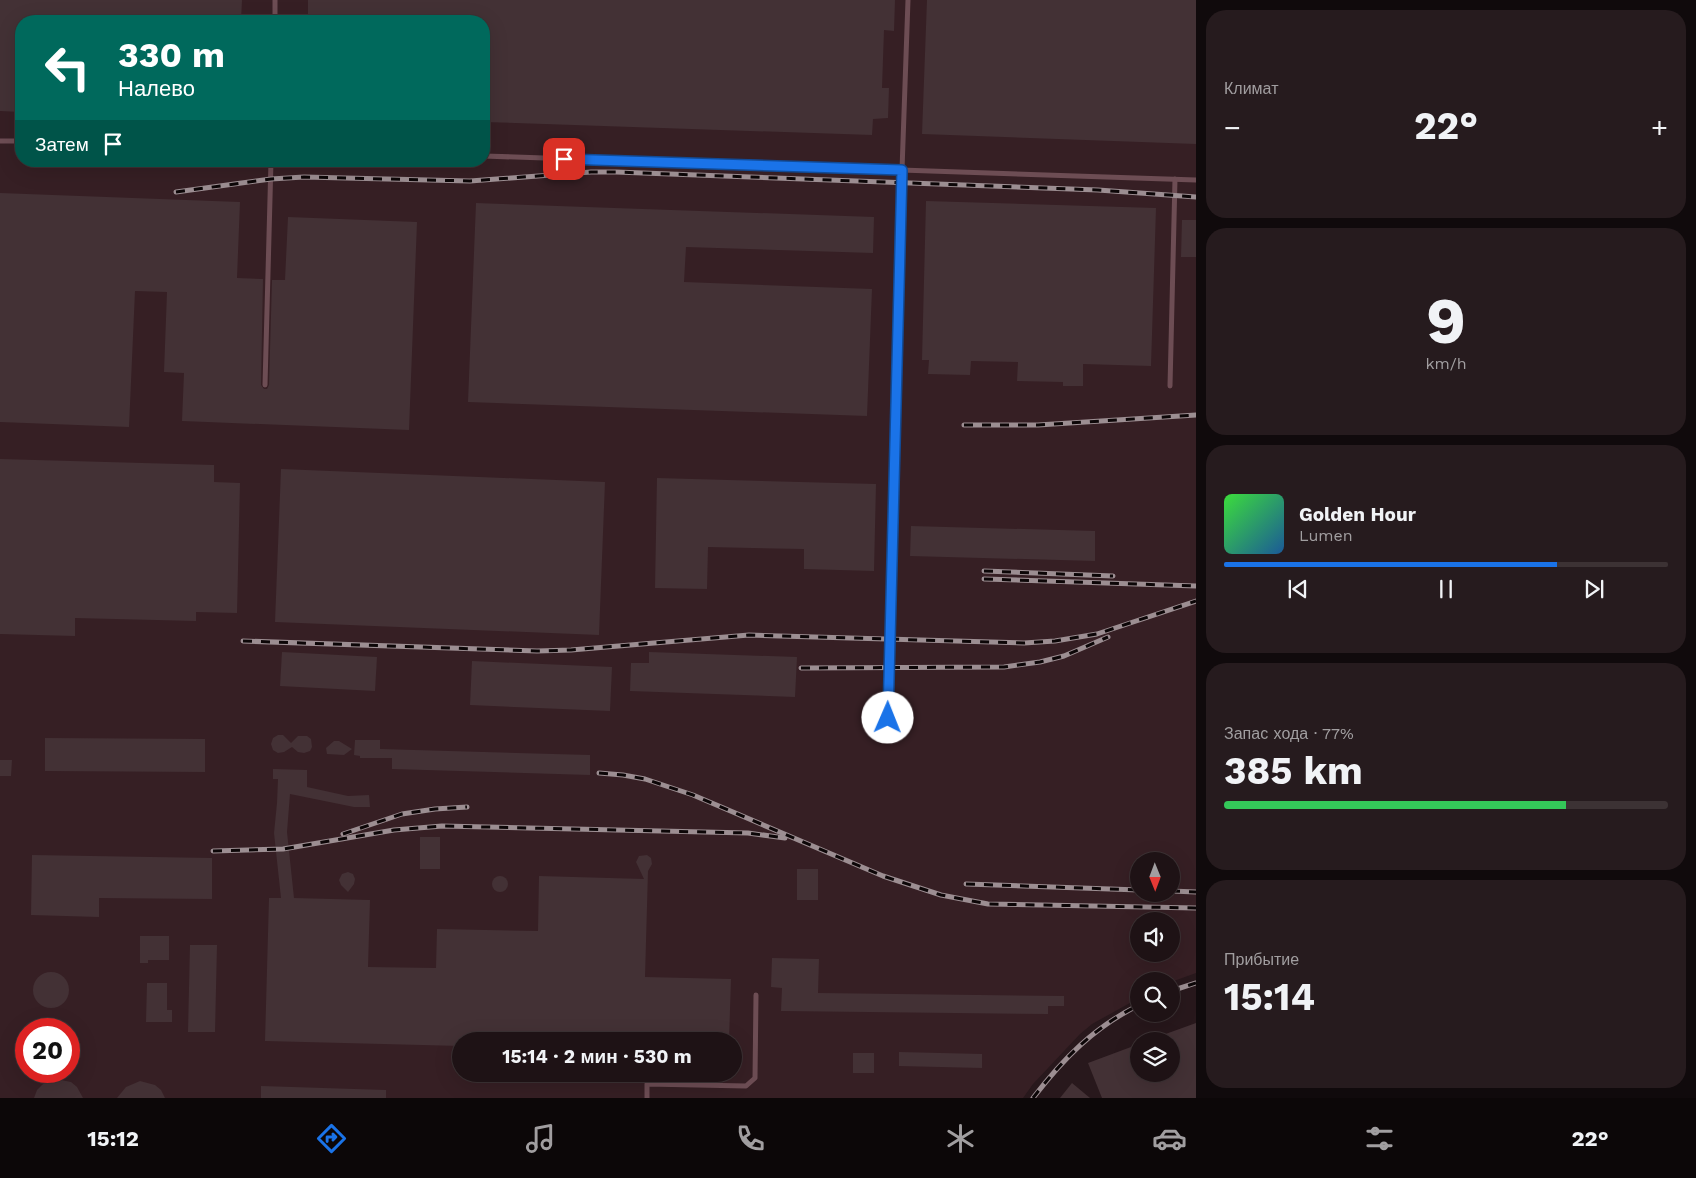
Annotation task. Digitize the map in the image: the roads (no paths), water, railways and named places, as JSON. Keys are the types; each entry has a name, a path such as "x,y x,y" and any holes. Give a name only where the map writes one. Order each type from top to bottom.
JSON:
{"lane":[{"path":"274,15 275,0"},
{"path":"888,718 908,0"},
{"path":"0,141 15,142"},
{"path":"490,156 1196,180"},
{"path":"264,385 271,167"},
{"path":"1170,386 1175,179"},
{"path":"647,1098 647,1084 746,1086 755,1078 756,994"}],"railway":[{"path":"176,192 271,179 304,177 470,181 591,172 616,172 1098,190 1196,197"},
{"path":"964,425 1038,425 1196,415"},
{"path":"984,571 1113,576"},
{"path":"984,579 1196,586"},
{"path":"243,641 537,651 571,650 749,635 1024,643 1055,641 1097,634 1196,601"},
{"path":"801,668 1004,667 1040,662 1064,656 1108,637"},
{"path":"599,773 645,779 693,795 883,876 941,895 988,904 1196,908"},
{"path":"343,834 402,814 467,807"},
{"path":"213,851 283,849 394,830 442,826 748,833 785,838"},
{"path":"966,884 1130,890"},
{"path":"1180,891 1196,892"},
{"path":"1180,988 1196,983"},
{"path":"1033,1098 1080,1045 1108,1023 1130,1010"}]}
